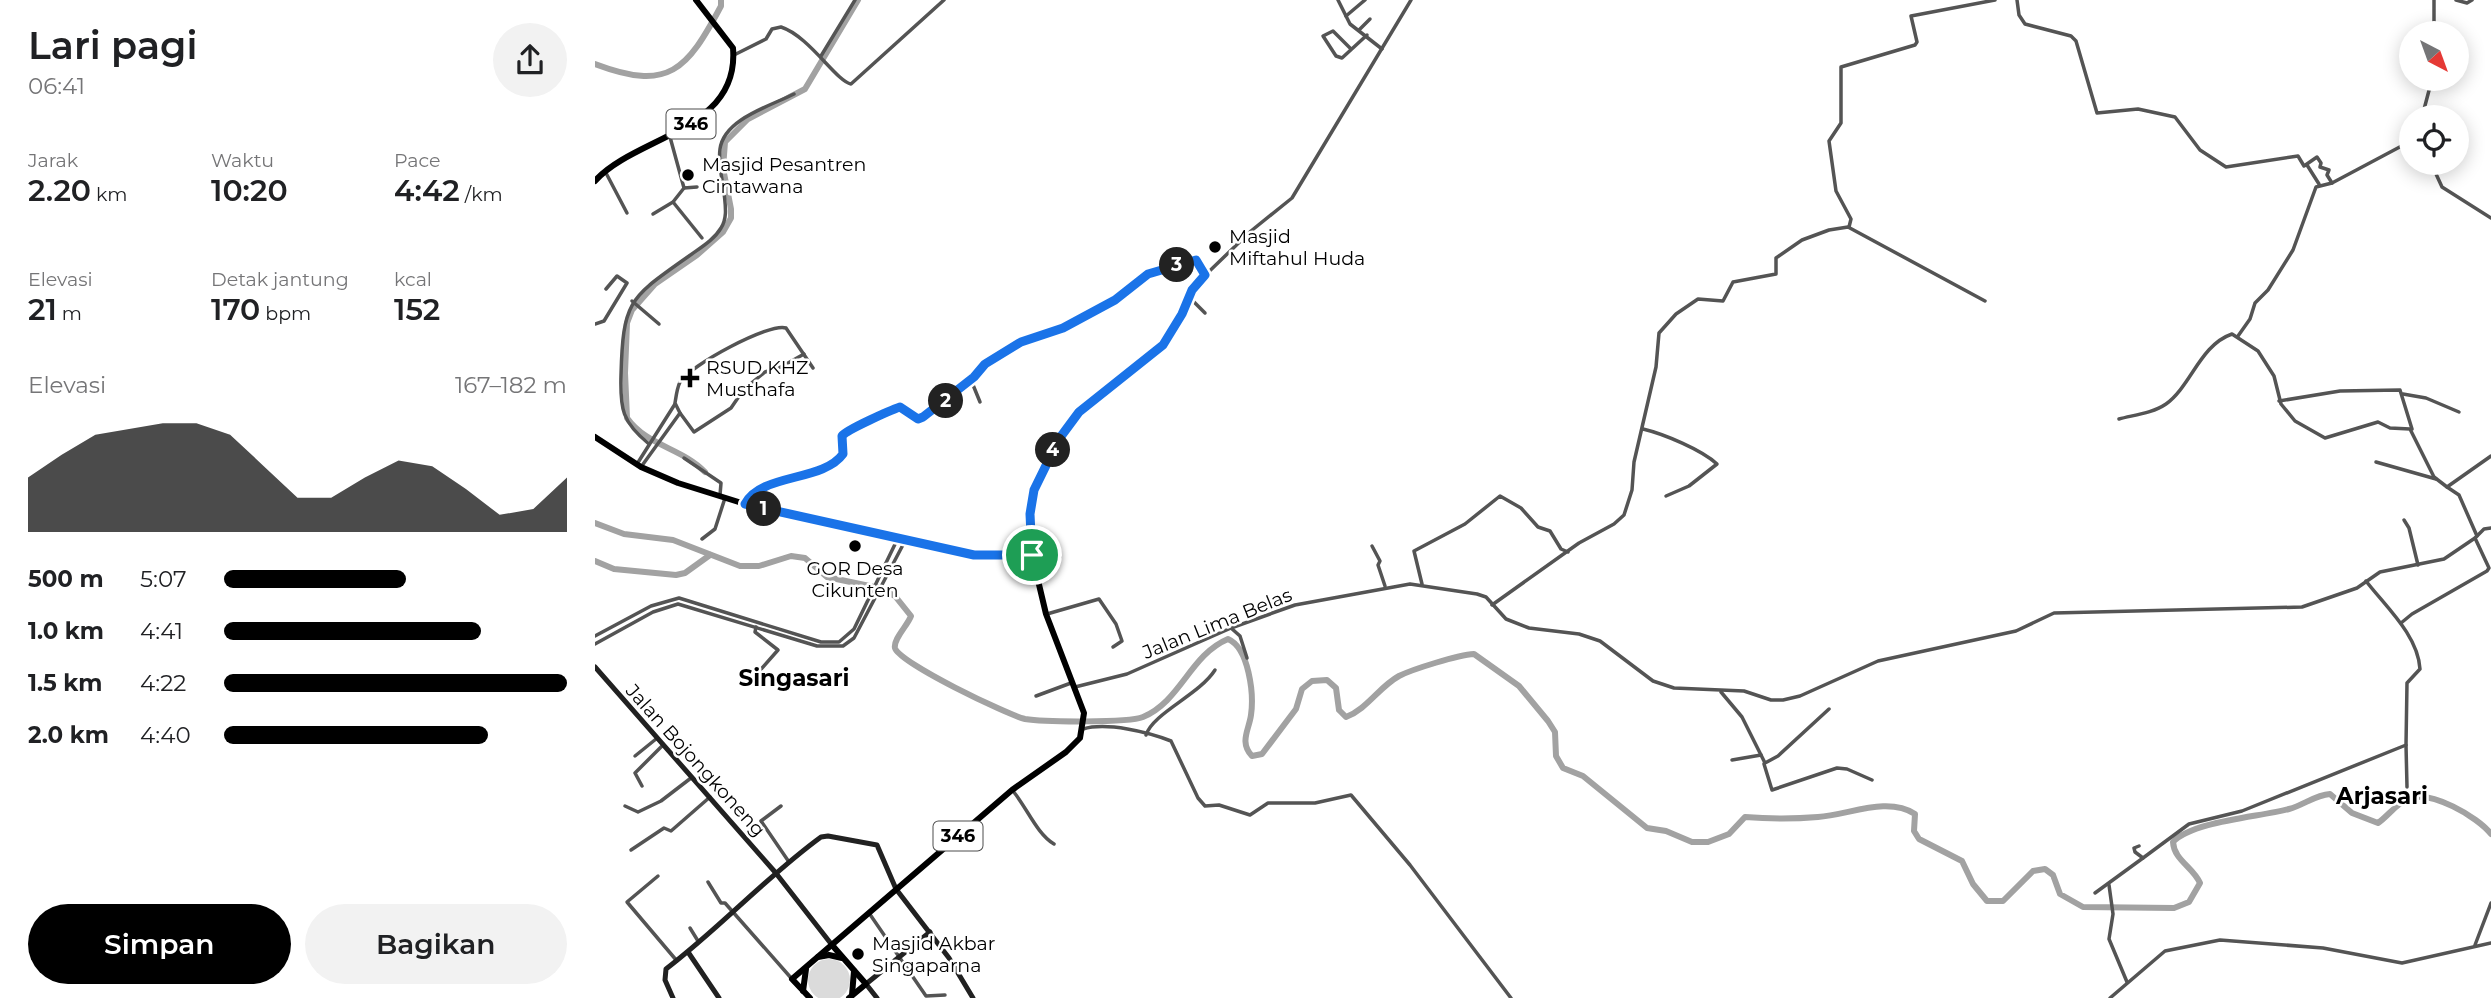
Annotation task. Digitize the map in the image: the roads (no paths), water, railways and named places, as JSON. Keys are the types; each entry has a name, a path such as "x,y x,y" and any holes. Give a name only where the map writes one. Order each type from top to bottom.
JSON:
{"main road":[{"path":"695,0 730,40 734,55"},
{"name":"346","path":"595,181 605,171 670,137 697,119 716,101 728,79 734,55"},
{"path":"595,437 639,466 745,504 974,555 1032,555"},
{"name":"346","path":"842,936 1012,790 1078,741 1083,728 1083,713 1046,614 1032,555"},
{"name":"Jalan Bojongkoneng","path":"595,667 775,872 832,944"},
{"path":"673,998 665,973 734,914 775,872 823,836 871,841 879,847 896,889 954,965 972,998"},
{"path":"850,997 930,932"},
{"path":"807,996 792,979 842,936"},
{"path":"842,936 838,946 842,957"},
{"path":"832,944 877,998"},
{"path":"688,952 719,998"},
{"path":"817,958 829,955 842,957"},
{"path":"807,996 803,978 809,964"},
{"path":"850,997 855,980 853,971"}],"street":[{"path":"822,57 855,0"},
{"path":"734,55 766,39 772,29 778,26 791,32 822,57 843,81 854,83 944,0"},
{"path":"1339,0 1346,16 1382,49"},
{"path":"1346,16 1365,0"},
{"path":"1032,555 1030,514 1034,490 1059,439 1079,412 1163,345 1192,290 1205,275 1251,231 1292,198 1411,0"},
{"path":"1849,227 1852,221 1836,191 1829,145 1841,123 1839,73 1843,66 1916,44 1911,16 1995,0"},
{"path":"2017,0 2025,24 2071,36 2078,48 2097,113 2138,108 2175,117 2200,150 2226,167 2298,156 2301,164 2307,165 2317,157 2322,169 2329,170 2327,176 2332,183"},
{"path":"2434,0 2434,21"},
{"path":"2456,0 2467,3 2472,0"},
{"path":"1359,30 1370,19"},
{"path":"1351,49 1333,31 1323,36 1338,58 1351,49 1367,35"},
{"path":"653,442 629,426 620,400 624,321 655,280 705,245 722,227 726,207 720,160 722,140 737,123 794,94"},
{"path":"670,137 684,188"},
{"path":"2319,184 2332,183 2399,147"},
{"path":"2307,165 2319,184"},
{"path":"605,171 627,213"},
{"path":"2436,175 2441,187 2491,218"},
{"path":"2238,336 2251,316 2255,303 2268,290 2293,250 2319,184"},
{"path":"653,214 673,202 684,188 697,187"},
{"path":"673,202 702,238"},
{"path":"1492,605 1624,515 1632,490 1634,461 1657,363 1660,333 1669,321 1700,298 1716,302 1726,299 1733,282 1774,275 1778,270 1778,255 1800,241 1829,230 1849,227 1985,301"},
{"path":"745,504 752,496 771,486 831,465 843,454 842,436 848,430 861,427 900,407 920,418 971,380 985,364 1021,342 1063,328 1115,300 1148,274 1195,260 1205,275"},
{"path":"595,324 604,321 627,284 617,275 606,289"},
{"path":"1189,296 1205,313"},
{"path":"635,304 659,324"},
{"path":"639,466 675,403 683,378 762,330 786,328 813,368"},
{"path":"2119,419 2165,404 2180,391 2193,367 2229,335 2238,336 2255,346 2272,370 2279,401 2289,417 2326,438 2381,421 2390,428 2412,431"},
{"path":"675,403 693,433 731,408 744,389 765,372 781,367 804,354"},
{"path":"971,380 980,402"},
{"path":"2279,401 2340,391 2399,389 2403,394 2412,431 2436,479"},
{"path":"2403,394 2426,398 2459,412"},
{"path":"653,442 680,414"},
{"path":"665,418 671,423"},
{"path":"1643,429 1661,433 1710,457 1717,464 1689,486 1666,496"},
{"path":"2447,486 2491,456"},
{"path":"684,458 721,483 722,497 715,529 702,539"},
{"path":"2376,462 2436,479 2459,495 2489,568 2401,623"},
{"path":"1422,584 1414,551 1465,524 1500,496 1521,508 1538,527 1554,535 1561,550 1568,552"},
{"path":"2404,520 2418,565"},
{"name":"Jalan Lima Belas","path":"1036,696 1074,684 1127,674 1231,628 1295,605 1385,586 1422,584 1477,594 1506,619 1529,628 1579,634 1600,641 1653,681 1674,688 1744,691 1771,700 1800,696 1878,661 2016,631 2055,613 2232,607 2289,608 2341,593 2380,572 2444,559 2476,537 2484,528 2491,528"},
{"path":"595,636 662,601 679,598 741,616 830,649 843,646 854,638 898,538"},
{"path":"876,590 885,580 906,539"},
{"path":"1372,546 1380,561 1378,565 1385,586"},
{"path":"1034,566 1060,557"},
{"path":"2365,581 2401,623 2420,661 2420,669 2407,683 2407,787"},
{"path":"1046,614 1099,599 1116,624 1122,641 1114,647"},
{"path":"595,644 669,605 678,604 799,638"},
{"path":"738,622 741,616"},
{"path":"623,621 626,626"},
{"path":"747,685 778,650 755,632 755,627"},
{"path":"1231,628 1240,636 1247,658"},
{"path":"1146,735 1156,719 1188,698 1215,670"},
{"path":"1720,691 1742,717 1761,755 1772,790 1837,768 1847,769 1871,780"},
{"path":"1763,762 1773,760 1829,709"},
{"path":"1083,728 1094,726 1158,736 1175,745 1198,798 1205,806 1219,805 1250,815 1268,803 1315,803 1351,795 1410,865 1511,998"},
{"path":"635,756 656,739"},
{"path":"2095,893 2189,824 2242,811 2406,745"},
{"path":"642,786 635,773 662,746"},
{"path":"1732,760 1761,755"},
{"path":"625,806 638,812 661,801 691,778"},
{"path":"1012,790 1028,809 1043,837 1054,844"},
{"path":"631,850 664,828 671,831 710,797"},
{"path":"781,806 761,821 789,862"},
{"path":"2139,846 2134,848 2136,856 2143,858"},
{"path":"658,876 627,902 677,961"},
{"path":"708,882 721,903 792,979"},
{"path":"2109,885 2113,914 2109,939 2127,982"},
{"path":"2475,945 2490,905"},
{"path":"869,913 926,996 945,995"},
{"path":"691,928 699,943"},
{"path":"2110,998 2165,951 2225,940 2323,948 2402,963 2491,943"}],"waterway":[{"path":"595,64 641,76 658,75 673,70 686,60 697,46 721,6 721,0"},
{"path":"705,472 686,457 644,435 627,418 627,323 632,310 655,284 697,255 723,232 731,218 723,168 725,142 748,119 805,89 858,0"},
{"path":"595,523 624,534 673,540 740,566 759,566 791,556 805,558 827,577 879,588 895,596 911,616 895,644 901,655 955,688 1025,719 1104,721 1143,717 1167,700 1204,656 1228,639 1241,652 1251,684 1252,706 1245,741 1252,756 1262,754 1296,709 1302,689 1312,681 1327,680 1336,688 1339,710 1346,717 1360,709 1399,676 1474,654 1519,686 1548,721 1555,732 1556,756 1563,768 1583,776 1647,828 1666,831 1692,842 1708,842 1729,834 1745,817 1800,818 1830,816 1868,808 1904,809 1915,814 1914,831 1919,839 1962,861 1973,884 1987,901 2003,901 2033,871 2045,869 2053,875 2060,894 2083,907 2174,908 2189,902 2200,883 2180,859 2173,842 2195,829 2211,824 2289,809 2330,794 2352,813 2378,823 2408,799 2417,797 2441,801 2476,820 2491,834"},
{"path":"595,561 614,569 676,575 685,573 710,555"}],"place":[{"name":"Masjid Pesantren Cintawana","path":"688,175"},
{"name":"Masjid Miftahul Huda","path":"1215,247"},
{"name":"RSUD KHZ Musthafa","path":"690,378"},
{"name":"GOR Desa Cikunten","path":"855,546"},
{"name":"Masjid Akbar Singaparna","path":"858,954"}],"district":[{"name":"Singasari","path":"794,678"},
{"name":"Arjasari","path":"2382,796"}]}
